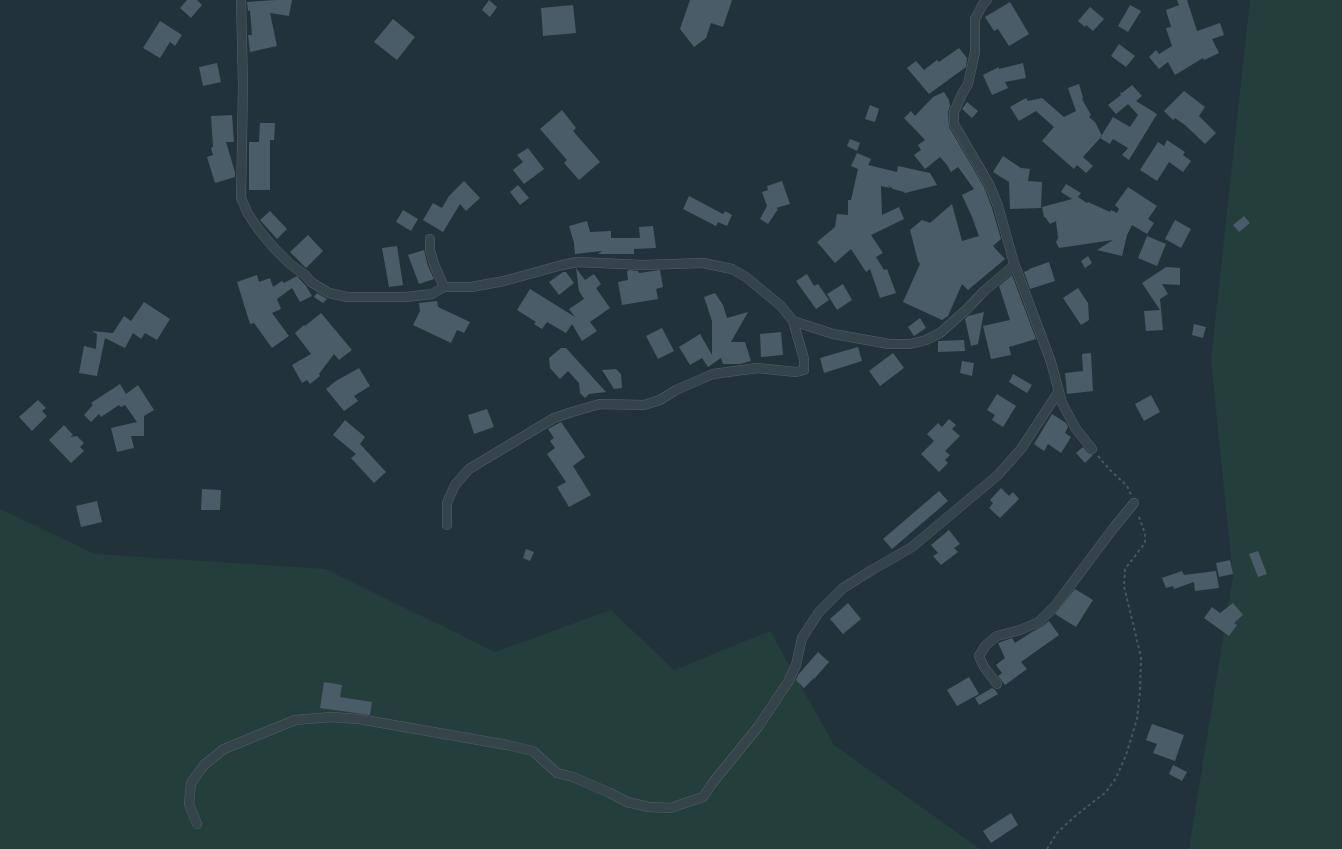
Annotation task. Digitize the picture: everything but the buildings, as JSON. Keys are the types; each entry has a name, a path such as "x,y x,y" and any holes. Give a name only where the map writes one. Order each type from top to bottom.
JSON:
{"street":[{"path":"241,0 244,86 241,198 248,214 274,248 290,264 312,282 329,293 347,297 406,297 432,294 444,288 471,287 504,281 577,262 643,264 703,263 732,269 746,277 781,306 793,321 804,359 804,370 796,372 758,368 713,374 676,390 660,400 644,405 600,404 554,418 470,469 455,485 447,503 447,525"},
{"path":"987,0 983,4 975,19 975,52 968,84 954,112 954,124 974,156 989,184 998,206 1014,263 1051,362 1062,403 1076,430 1092,449"},
{"path":"430,239 430,250 434,264 444,288"},
{"path":"793,321 833,334 863,340 889,344 916,343 940,333 967,309 984,291 1011,268 1014,263"},
{"path":"197,824 189,804 191,783 204,765 224,749 295,720 332,717 367,720 533,751 557,773 573,777 628,802 670,808 703,797 714,780 758,727 788,682 796,664 802,638 819,612 843,588 912,547 998,475 1021,448 1059,391"},
{"path":"997,684 984,667 979,656 986,645 997,636 1020,630 1039,622 1055,606 1134,503"}],"path":[{"path":"1047,849 1057,833 1074,817 1106,792 1116,778 1126,755 1138,719 1141,657 1124,586 1125,569 1146,543 1145,534 1127,486 1110,470 1092,449"}],"green space":[{"path":"1250,0 1342,0 1342,849 1189,849 1233,577 1211,360"},
{"path":"0,509 95,554 325,569 495,652 611,610 674,670 770,631 834,745 980,849 0,849"}]}
